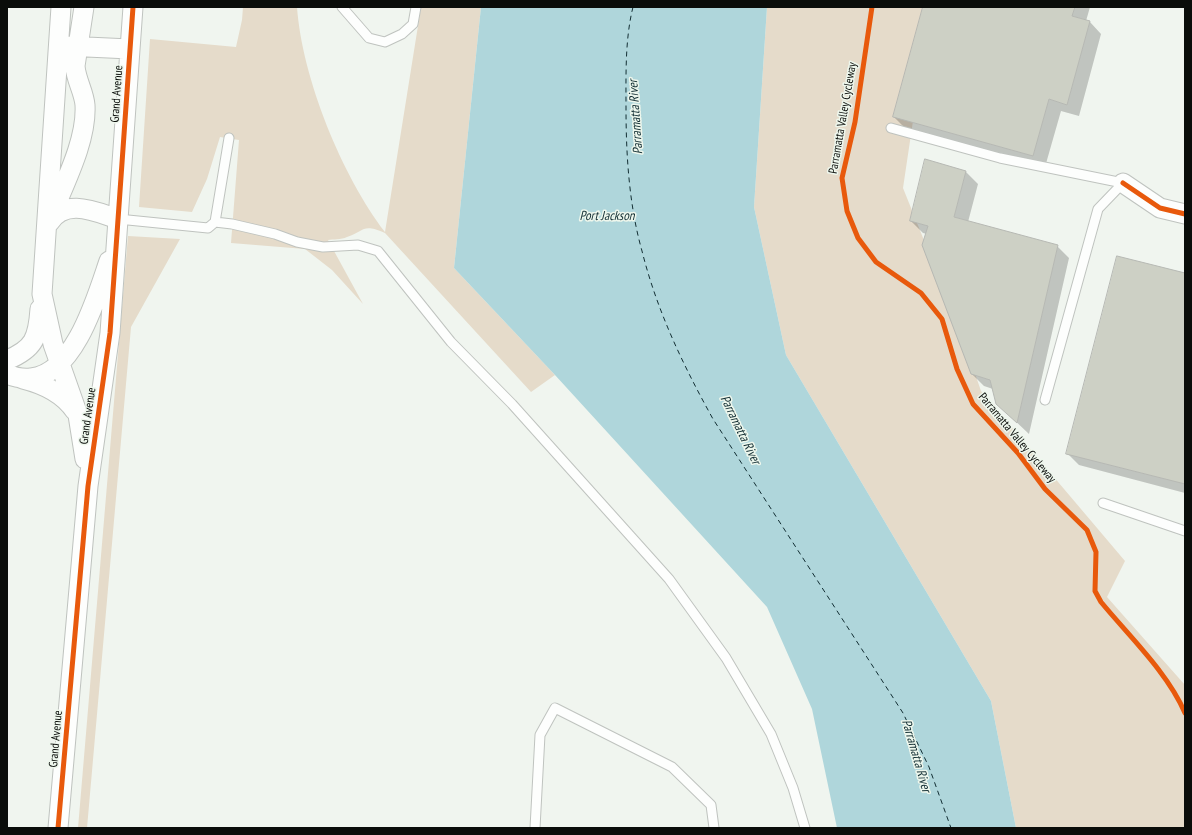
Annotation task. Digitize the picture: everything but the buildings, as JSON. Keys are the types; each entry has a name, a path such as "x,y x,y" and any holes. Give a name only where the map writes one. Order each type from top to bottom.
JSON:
{"street":[{"name":"Grand Avenue","path":"61,7 68,46 46,229 41,284 45,311 53,344 78,415 88,486"},
{"path":"46,229 84,126 85,103 68,46 84,7"},
{"name":"Grand Avenue","path":"58,828 88,486 110,332 133,7"},
{"path":"68,46 130,49"},
{"path":"1123,184 1160,208 1185,214"},
{"path":"9,370 31,378 38,377 47,373 60,362 77,341 89,318 118,228 89,210 73,208 56,214 46,229"},
{"path":"9,370 29,348 36,336 41,284"},
{"path":"9,370 43,385 58,394 71,405 78,415"}],"lane":[{"path":"342,7 369,38 386,42 402,34 413,24 416,7"},
{"path":"891,128 1000,158 1123,184"},
{"path":"118,228 208,228 215,222 229,138"},
{"path":"1045,400 1098,210 1123,184"},
{"path":"215,222 232,224 275,234 297,242 322,247 358,246 378,251 452,342 512,404 669,579 726,658 771,734 793,788 805,828"},
{"path":"1103,503 1185,531"},
{"path":"535,828 540,734 555,708 672,767 711,805 714,828"}],"shaded area":[{"path":"243,7 297,7 300,35 307,64 327,125 354,183 369,209 385,232 421,7 481,7 454,268 555,375 531,392 385,233 378,230 368,228 345,238 328,240 363,304 332,270 305,249 231,243 239,140 220,137 207,179 192,212 139,207 150,39 236,47 242,20"},
{"path":"767,7 930,7 903,188 960,330 981,391 1125,561 1107,597 1185,685 1185,828 1016,828 991,701 786,355 754,207"},
{"path":"128,236 180,239 131,327 87,828 78,828"}],"water":[{"name":"Port Jackson","path":"481,7 767,7 754,207 786,355 991,701 1016,828 837,828 812,709 767,607 555,375 454,268"}],"ferry route":[{"path":"633,7 627,44 626,69 626,125 629,180 638,234 648,273 663,316 681,358 713,419 903,713 929,767 951,828"}],"cycle path":[{"path":"58,828 88,486 110,333 133,7"},
{"name":"Parramatta Valley Cycleway","path":"872,7 855,122 842,178 847,211 858,238 876,262 921,293 942,319 957,369 973,404 1018,453 1045,489 1087,530 1096,552 1095,591 1101,602 1158,669 1178,698 1185,713"},
{"path":"1123,183 1160,208 1185,214"}],"water label":[{"name":"Parramatta River","path":"636,117"},
{"name":"Parramatta River","path":"740,430"},
{"name":"Parramatta River","path":"916,756"}]}
